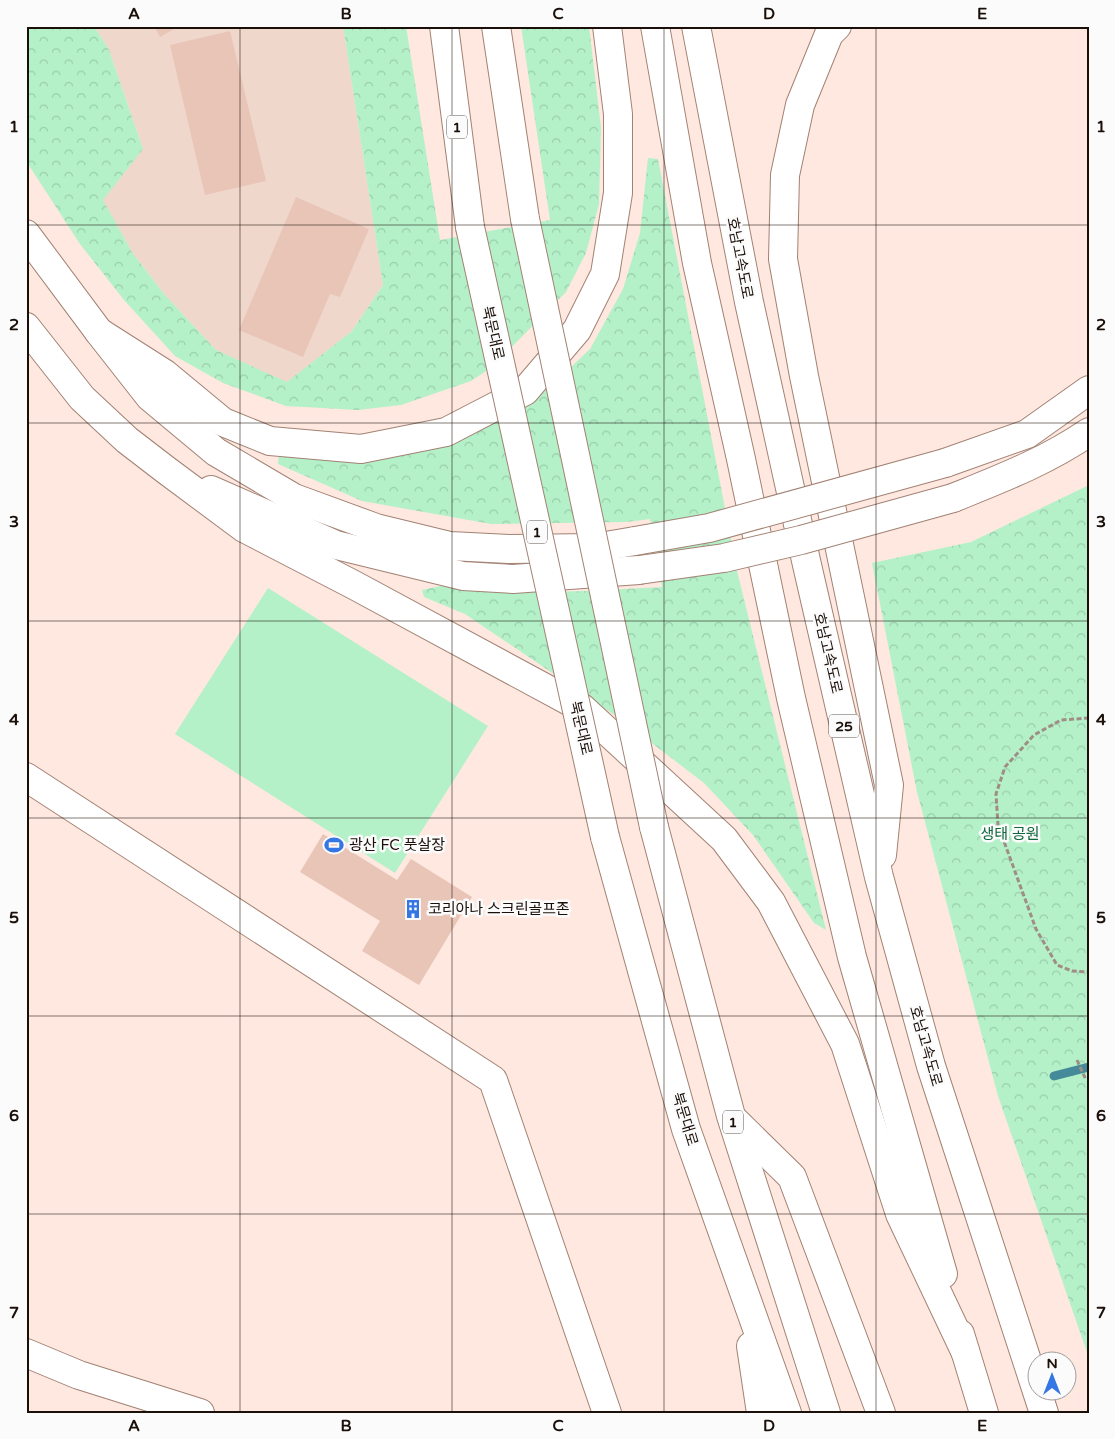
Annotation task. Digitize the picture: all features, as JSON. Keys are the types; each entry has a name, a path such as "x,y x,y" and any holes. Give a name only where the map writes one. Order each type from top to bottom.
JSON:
{"main road":[{"name":"북문대로","path":"444,26 470,227 605,837 686,1128 788,1413"},
{"name":"1","path":"496,26 525,219 654,827 731,1116 826,1413"},
{"path":"99,332 165,374 223,422 270,441 361,449 446,432 525,391 577,330 605,274 618,193 618,114 607,26"},
{"path":"654,26 698,263 792,698 852,957 984,1413"},
{"name":"호남고속도로","path":"696,26 749,302 879,877 931,1066 1044,1413"},
{"path":"837,26 829,34 800,105 784,176 783,259 804,376 889,786 879,877"},
{"path":"26,234 150,397 216,452 294,498 376,528 450,546 510,549 594,548 709,528 945,463 1027,434 1089,390"},
{"path":"26,327 82,398 127,440 244,528 582,708 724,839 772,902 845,1044 900,1214 965,1351"},
{"path":"166,470 336,545 464,576 513,579 639,570 724,558 801,540 952,498 1025,469 1066,448 1089,432"},
{"path":"26,777 493,1080 606,1413"},
{"path":"731,1116 792,1177 881,1413"},
{"path":"686,1128 751,1346 761,1413"},
{"path":"26,1353 80,1375 200,1413"}],"path":[{"path":"1089,718 1061,720 1034,735 1005,767 996,794 998,825 1036,929 1057,965 1072,972 1089,972"},
{"path":"1077,1060 1086,1080"}],"shaded area":[{"path":"94,26 343,26 383,285 352,331 287,383 216,350 164,294 132,252 102,199 143,149 109,50"}],"green space":[{"path":"26,26 94,26 109,50 143,149 103,200 132,252 164,294 216,350 287,382 352,331 383,285 343,26 406,26 440,240 550,220 521,26 589,26 601,128 599,204 586,253 566,292 492,367 471,381 401,405 358,410 286,406 223,383 175,356 124,300 80,244 26,161"},
{"path":"648,158 658,159 737,571 826,930 814,923 753,835 704,783 619,718 465,614 424,597 422,590 445,585 503,593 662,587 650,519 627,522 491,524 362,501 278,464 279,454 473,433 548,389 590,349 623,289 640,233"},
{"name":"생태 공원","path":"1089,485 1089,1358 998,1096 917,792 872,563 971,542"},
{"path":"268,588 488,726 395,873 175,734"}],"building":[{"path":"154,26 179,26 160,37"},
{"path":"230,31 266,181 205,195 170,45"},
{"path":"296,197 369,229 340,297 330,294 303,357 239,330"},
{"name":"코리아나 스크린골프존","path":"323,834 397,880 411,859 472,897 419,985 362,951 380,921 300,872"}],"waterway":[{"path":"1054,1076 1089,1067"}],"place":[{"name":"광산 FC 풋살장","path":"334,845"},
{"name":"코리아나 스크린골프존","path":"413,909"}]}
